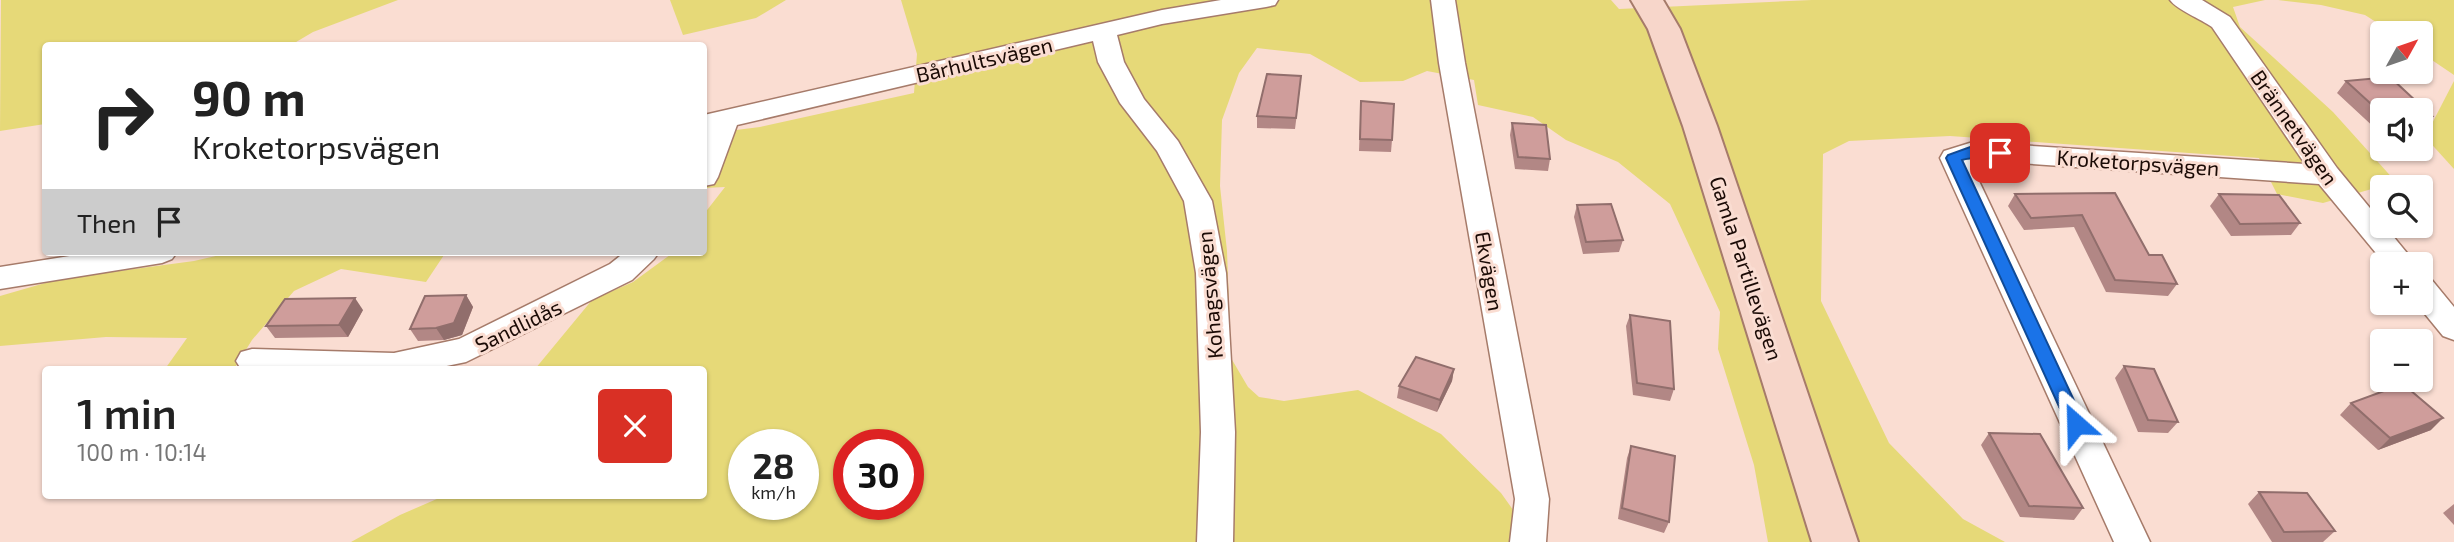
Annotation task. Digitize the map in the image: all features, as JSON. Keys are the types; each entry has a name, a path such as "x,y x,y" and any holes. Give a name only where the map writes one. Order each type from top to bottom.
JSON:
{"street":[{"name":"Bårhultsvägen","path":"715,121 1162,17 1266,0"},
{"name":"Ekvägen","path":"1443,0 1452,63 1532,499 1528,542"},
{"name":"Gamla Partillevägen","path":"1647,0 1664,29 1704,138 1835,542"},
{"name":"Brännetvägen","path":"2182,0 2206,10 2221,22 2327,175 2391,252"},
{"name":"Kohagsvägen","path":"1104,32 1111,62 1133,103 1168,147 1198,201 1211,272 1218,432 1214,542"},
{"path":"707,162 715,121"},
{"name":"Kroketorpsvägen","path":"2132,542 1954,158 1973,151 2327,175"},
{"path":"0,278 137,256"},
{"name":"Sandlidås","path":"252,361 394,365 466,351 621,272 639,256"},
{"path":"2433,303 2454,328"}],"shaded area":[{"path":"1,0 398,0 313,32 296,42 42,42 42,124 0,131"},
{"path":"670,0 786,0 756,18 683,35"},
{"path":"901,0 1611,0 1619,9 1812,0 2265,0 2233,7 2240,27 2333,112 2370,153 2370,161 2377,161 2390,175 2370,175 2370,189 2323,203 2277,194 2259,158 1950,136 1849,141 1823,154 1821,301 1889,443 1963,519 2005,542 1768,542 1754,465 1718,349 1720,312 1670,204 1618,162 1566,140 1533,117 1478,105 1474,80 1427,71 1403,81 1360,82 1310,54 1257,48 1239,73 1222,120 1220,186 1227,251 1231,358 1248,387 1259,397 1284,401 1358,390 1441,434 1501,493 1536,542 351,542 400,515 437,499 707,499 707,366 537,366 592,300 633,282 669,256 707,256 707,210 725,187 707,188 707,134 760,127 914,93 917,54"},
{"path":"2278,0 2454,0 2454,75 2433,61 2433,21 2374,21 2365,15 2321,5"},
{"path":"2454,81 2454,169 2433,146 2433,122"},
{"path":"216,256 443,256 426,282 341,269 294,291 252,340 236,366 167,366 187,338 106,337 0,346 0,296 59,279"}],"building":[{"path":"1267,74 1301,76 1296,118 1257,116"},
{"path":"2370,79 2370,84 2398,84 2413,98 2370,98 2370,103 2346,81"},
{"path":"1361,101 1394,104 1392,140 1360,139"},
{"path":"1512,123 1546,125 1550,159 1518,157"},
{"path":"2115,193 2149,255 2162,255 2177,284 2115,280 2082,215 2031,218 2015,194"},
{"path":"2219,194 2279,195 2300,223 2240,224"},
{"path":"1611,204 1623,240 1586,242 1577,205"},
{"path":"466,295 454,323 436,328 410,329 425,296"},
{"path":"355,298 339,325 266,326 285,299"},
{"path":"1630,315 1670,321 1674,389 1637,383"},
{"path":"1416,357 1454,369 1440,400 1399,386"},
{"path":"2124,366 2154,369 2178,422 2148,420"},
{"path":"2381,392 2412,392 2443,418 2390,438 2351,403"},
{"path":"1989,433 2040,434 2083,508 2029,506"},
{"path":"1631,446 1675,456 1669,522 1622,508"},
{"path":"2259,492 2307,493 2335,531 2284,532"}],"route":[{"path":"2000,153 1973,151 1954,158 2076,424"}]}
